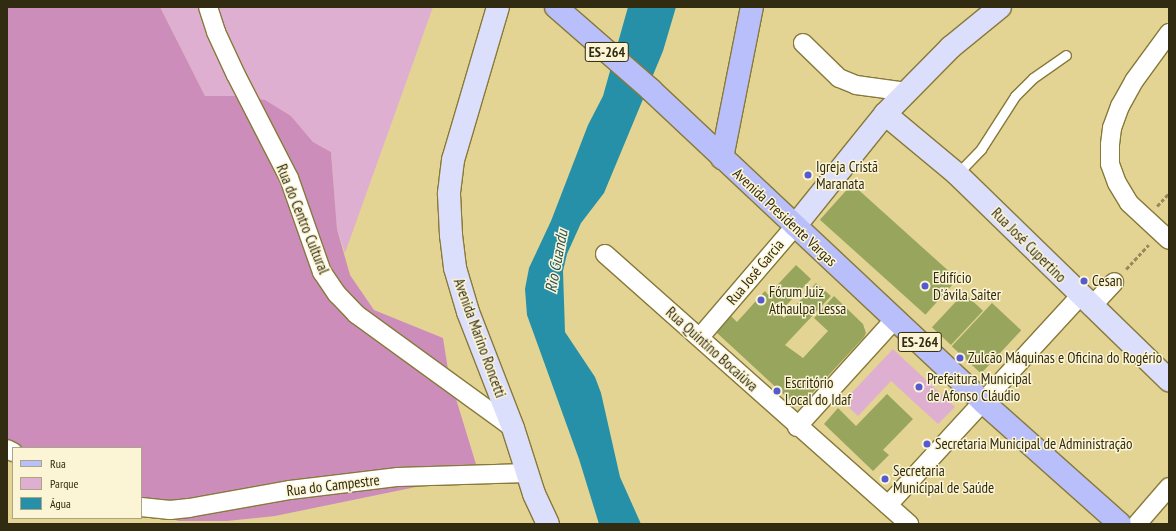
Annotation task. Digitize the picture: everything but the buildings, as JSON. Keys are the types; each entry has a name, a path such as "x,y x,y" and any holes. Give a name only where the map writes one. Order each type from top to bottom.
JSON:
{"main road":[{"path":"722,158 752,7"},
{"name":"Avenida Presidente Vargas","path":"560,10 651,90 983,402 1120,524"}],"street":[{"name":"Rua do Centro Cultural","path":"208,7 216,32 236,75 289,178 322,272 337,294 356,314 514,428"},
{"name":"Avenida Marino Roncetti","path":"498,7 453,160 449,194 455,268 468,312 514,428 527,473 548,524"},
{"name":"Rua José Garcia","path":"700,337 795,226 886,114 951,47 1000,7"},
{"path":"1164,236 1129,202 1117,183 1110,164 1112,128 1120,106 1134,81 1169,32"},
{"path":"803,43 839,78 856,85 907,92"},
{"name":"Rua José Cupertino","path":"886,114 957,174 1085,301 1169,380"},
{"name":"Rua Quintino Bocaiúva","path":"605,254 700,337 797,427 909,524"},
{"path":"888,505 983,402 1085,301 1114,282"},
{"path":"797,427 895,319"},
{"name":"Rua do Campestre","path":"142,507 170,510 189,508 282,491 398,477 527,473"},
{"path":"1137,524 1169,486"}],"lane":[{"path":"957,174 981,149 1015,96 1033,78 1066,55"}],"path":[{"path":"1114,282 1164,236"}],"green space":[{"path":"160,7 433,7 345,253 337,229 331,152 313,142 291,116 241,96 205,96"},
{"path":"893,349 955,407 938,424 891,381 858,416 843,402"}],"shaded area":[{"path":"7,7 160,7 205,96 241,96 265,100 291,116 313,142 331,152 337,229 350,275 374,310 443,338 449,376 479,474 275,516 227,521 179,521 142,512 142,447 12,447 7,458"}],"water":[{"name":"Rio Guandu","path":"628,7 676,7 663,51 604,193 581,223 567,254 563,271 565,332 595,377 601,393 620,477 641,524 599,524 579,459 527,315 525,289 529,268 551,221 588,125 603,96"}],"place":[{"name":"Igreja Cristã Maranata","path":"808,175"},
{"name":"Cesan","path":"1084,281"},
{"name":"Edifício D'ávila Saiter","path":"925,286"},
{"name":"Fórum Juiz Athaulpa Lessa","path":"761,300"},
{"name":"Zulcão Máquinas e Oficina do Rogério","path":"960,358"},
{"name":"Prefeitura Municipal de Afonso Cláudio","path":"919,387"},
{"name":"Escritório Local do Idaf","path":"777,391"},
{"name":"Secretaria Municipal de Administração","path":"927,444"},
{"name":"Secretaria Municipal de Saúde","path":"885,479"}]}
